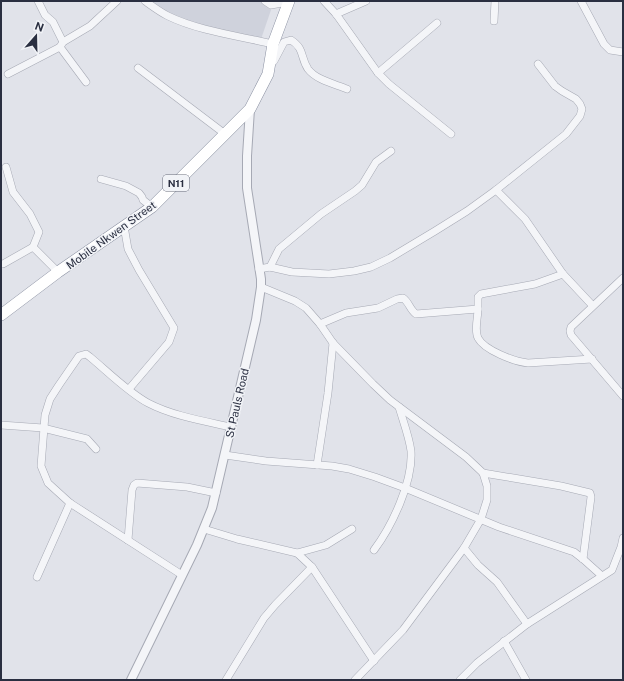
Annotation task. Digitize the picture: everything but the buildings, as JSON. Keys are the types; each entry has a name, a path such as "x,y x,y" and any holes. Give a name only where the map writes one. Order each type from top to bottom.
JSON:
{"highway":[{"name":"Mobile Nkwen Street","path":"1,315 58,272 152,207 250,109 268,74 273,44 288,2"}],"street":[{"path":"38,1 45,15 53,22 62,44 86,82"},
{"path":"8,74 62,44 90,26 117,1"},
{"path":"145,1 168,16 178,20 207,29 273,44"},
{"path":"264,1 271,5 288,2"},
{"path":"324,1 336,14 378,73 389,84 451,134"},
{"path":"336,14 366,1"},
{"path":"494,21 495,1"},
{"path":"581,1 604,44 610,50 623,52"},
{"path":"378,73 437,23"},
{"path":"268,74 278,51 284,42 291,40 299,45 308,69 317,77 347,89"},
{"path":"259,269 270,267 298,272 329,274 371,267 390,258 435,231 467,211 496,190 566,134 580,116 582,109 576,99 556,86 538,64"},
{"path":"138,68 225,134"},
{"name":"St Pauls Road","path":"131,680 204,529 216,493 256,320 261,287 247,188 247,156 250,109"},
{"path":"270,267 279,249 321,214 362,185 376,162 391,151"},
{"path":"1,264 33,247 39,232 30,214 13,192 6,167"},
{"path":"101,179 126,186 139,193 143,200 152,207"},
{"path":"496,190 525,218 563,274 592,305"},
{"path":"124,226 128,249 174,328 169,342 129,389"},
{"path":"33,247 58,272"},
{"path":"563,274 535,284 481,294 478,297 478,338 492,350 501,355 528,364 592,359"},
{"path":"623,278 592,305 571,327 570,331 571,335 623,396"},
{"path":"261,287 295,301 306,308 320,324 333,343 373,384 399,406 466,457 483,473 487,486 487,500 481,519 464,548 403,630 374,662 354,680"},
{"path":"320,324 346,313 378,308 397,299 403,298 406,300 412,311 416,314 478,309"},
{"path":"317,465 328,393 333,343"},
{"path":"182,575 70,503 48,483 41,466 45,415 50,400 79,356 86,354 148,403 162,409 231,427"},
{"path":"374,550 385,534 405,488 411,463 411,451 399,406"},
{"path":"1,425 43,428 87,439 96,449"},
{"path":"225,455 349,469 375,477 499,527 574,552 602,576"},
{"path":"483,473 561,486 590,493 592,497 583,559"},
{"path":"128,540 132,490 134,485 137,483 187,487 216,493"},
{"path":"37,576 70,503"},
{"path":"204,529 237,539 298,553 326,545 352,529"},
{"path":"460,680 477,662 527,624 612,570 623,538"},
{"path":"464,548 478,565 497,582 527,624"},
{"path":"298,553 312,567 374,662"},
{"path":"226,680 264,618 312,567"},
{"path":"504,641 526,680"}],"shaded area":[{"path":"144,1 263,1 272,7 259,45 181,20"}]}
